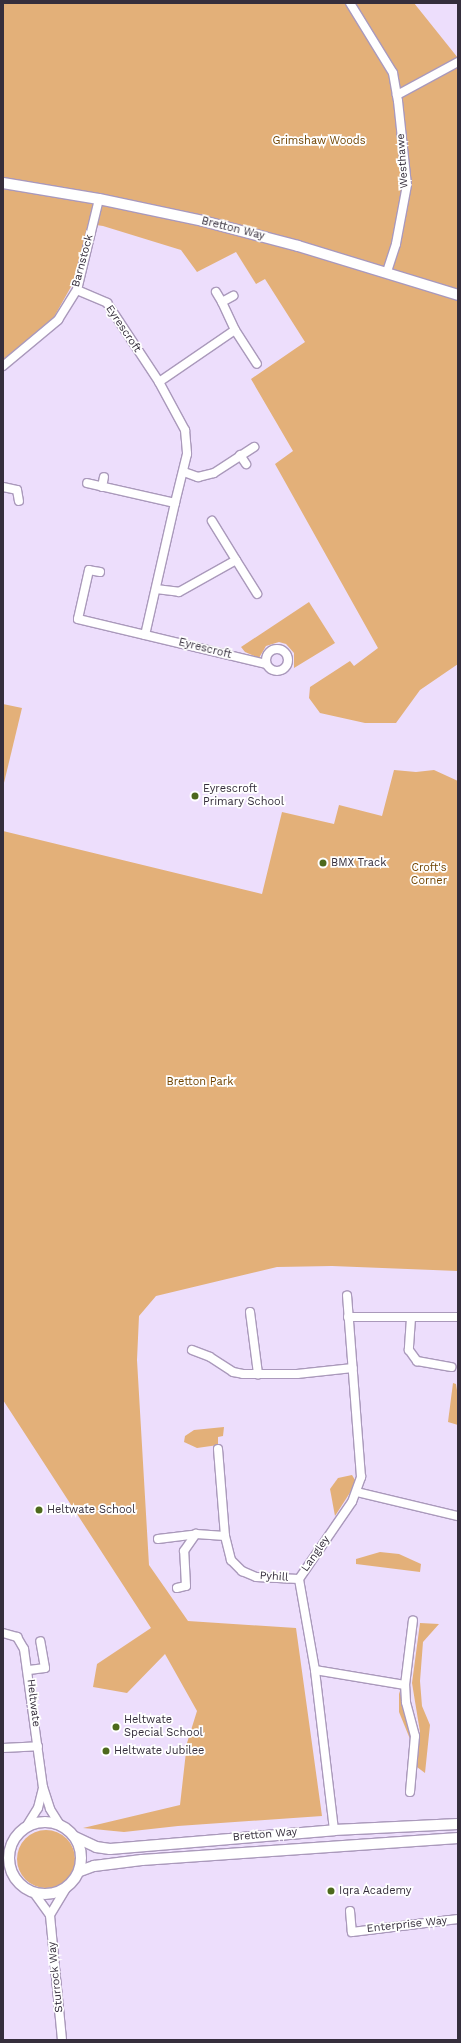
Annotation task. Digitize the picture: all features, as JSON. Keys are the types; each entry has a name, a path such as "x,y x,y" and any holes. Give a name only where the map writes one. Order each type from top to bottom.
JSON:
{"street":[{"name":"Westhawe","path":"350,3 393,73 397,95 407,185 400,225 387,272"},
{"path":"397,95 458,62"},
{"name":"Bretton Way","path":"3,183 99,199 210,223 387,272 458,295"},
{"name":"Barnstock","path":"3,366 58,320 77,290 99,199"},
{"name":"Eyrescroft","path":"77,290 107,303 159,382 185,430 187,454 184,472 175,503 145,635"},
{"path":"216,292 235,330 257,364"},
{"path":"222,302 233,296"},
{"path":"159,382 235,330"},
{"path":"184,472 198,477 214,473 254,447"},
{"path":"240,455 246,464"},
{"path":"102,487 104,477"},
{"path":"87,483 175,503"},
{"path":"3,487 17,490 19,501"},
{"path":"212,521 257,594"},
{"path":"156,589 179,592 236,560"},
{"name":"Eyrescroft","path":"100,572 89,570 78,618 266,664"},
{"name":"Langley","path":"334,1830 315,1670 299,1579 352,1502 357,1492 361,1477 347,1296"},
{"path":"250,1312 258,1374"},
{"path":"348,1317 458,1317"},
{"path":"411,1318 410,1350 418,1361 451,1367"},
{"path":"192,1350 210,1356 233,1372 258,1374 297,1374 353,1368"},
{"name":"Pyhill","path":"218,1449 225,1536 231,1560 242,1571 256,1577 299,1579"},
{"path":"357,1492 458,1516"},
{"path":"158,1539 196,1534 225,1536"},
{"path":"177,1588 186,1586 184,1551 196,1534"},
{"path":"410,1792 415,1736 406,1702 405,1685 413,1620"},
{"name":"Heltwate","path":"3,1633 17,1637 21,1642 29,1670 43,1787 50,1809 60,1825"},
{"path":"29,1670 45,1668 40,1641"},
{"path":"315,1670 405,1685"},
{"path":"3,1748 38,1746"},
{"name":"Heltwate","path":"26,1827 38,1808 43,1787"},
{"path":"3,1848 13,1841 26,1827 36,1822 60,1825 75,1837 81,1858 80,1871 66,1888 50,1915 34,1893 21,1885 7,1872 13,1841"},
{"name":"Bretton Way","path":"75,1837 96,1846 110,1849 334,1830 458,1824"},
{"name":"Bretton Way","path":"80,1871 94,1866 142,1860 458,1838"},
{"path":"34,1893 51,1894 66,1888"},
{"name":"Enterprise Way","path":"350,1911 352,1932 458,1920"},
{"name":"Sturrock Way","path":"50,1915 62,2040"}],"green space":[{"name":"Grimshaw Woods","path":"3,3 414,3 458,58 458,664 420,690 396,723 365,723 320,713 309,698 310,687 350,661 354,666 378,648 275,464 293,451 251,379 305,342 265,279 256,284 236,252 197,272 181,250 103,226 89,224 72,285 54,317 3,361"},
{"path":"309,602 335,643 294,668 294,653 286,644 279,642 266,646 259,658 245,652 241,647"},
{"path":"3,704 22,708 3,787"},
{"name":"Bretton Park","path":"394,770 416,772 434,770 458,781 458,1271 332,1266 277,1267 156,1296 139,1316 137,1360 149,1565 188,1621 296,1628 322,1816 178,1826 124,1832 83,1828 180,1805 187,1743 197,1711 165,1654 127,1693 93,1687 97,1664 151,1628 3,1400 3,831 262,894 282,812 334,824 339,805 382,816"},
{"path":"453,1383 456,1384 458,1397 458,1425 448,1422"},
{"path":"224,1427 223,1436 218,1437 218,1445 197,1448 184,1442 185,1436 194,1430"},
{"path":"352,1475 355,1480 353,1488 335,1516 330,1489 338,1478"},
{"path":"380,1552 399,1554 421,1564 420,1572 356,1564 356,1559"},
{"path":"420,1623 439,1624 423,1642 420,1681 422,1706 430,1725 425,1773 417,1767 420,1732 412,1683"},
{"path":"399,1691 410,1723 410,1739 399,1712"},
{"path":"46,1830 62,1835 70,1843 75,1859 70,1875 62,1883 46,1888 30,1883 22,1875 17,1859 22,1843 30,1835"}],"place":[{"name":"Eyrescroft Primary School","path":"195,796"},
{"name":"BMX Track","path":"323,863"},
{"name":"Heltwate School","path":"39,1510"},
{"name":"Heltwate Special School","path":"116,1727"},
{"name":"Heltwate Jubilee","path":"106,1751"},
{"name":"Iqra Academy","path":"331,1891"}],"park label":[{"name":"Croft's Corner","path":"429,875"}]}
